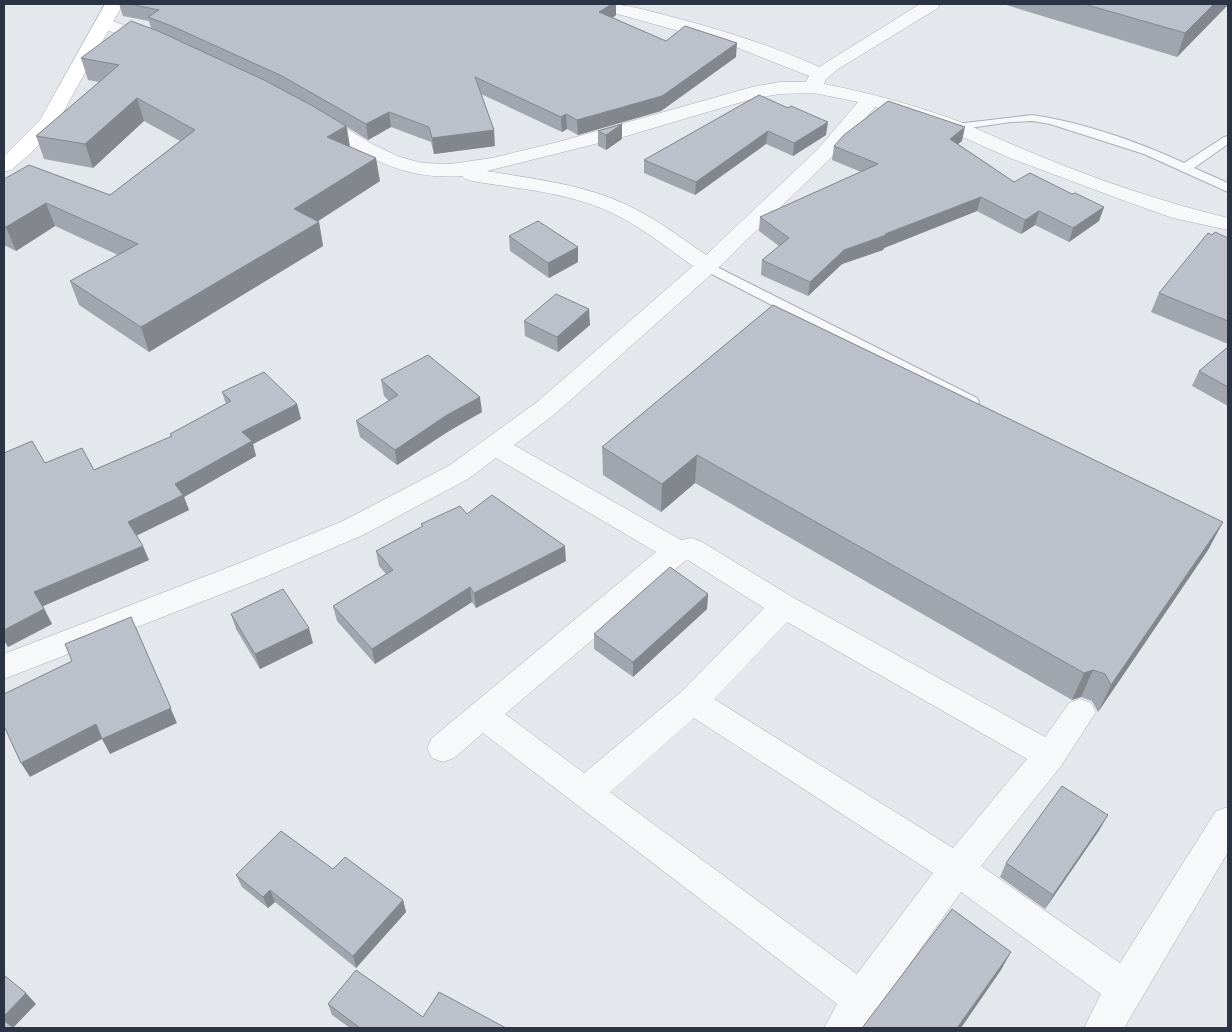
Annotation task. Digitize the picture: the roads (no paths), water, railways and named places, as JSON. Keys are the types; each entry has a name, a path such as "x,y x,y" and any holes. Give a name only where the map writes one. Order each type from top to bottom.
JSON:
{"main road":[{"path":"4,166 24,149 48,123 114,4"}],"street":[{"path":"602,4 754,46 786,58 817,80 871,100 956,127 1017,154 1132,197 1181,213 1228,224"},
{"path":"300,109 378,156 422,170 484,166 580,143 752,94 817,80 932,4"},
{"path":"104,23 171,47"},
{"path":"4,667 255,569 354,528 459,472 546,408 707,266 818,160 871,100"},
{"path":"444,170 522,182 571,192 604,202 635,217 707,266"},
{"path":"496,446 676,551 692,550 784,606 1050,756"},
{"path":"443,748 676,551"},
{"path":"585,793 692,701 784,606"},
{"path":"692,701 957,869 1124,990"},
{"path":"843,1028 862,998 957,869 1050,756 1080,712"},
{"path":"482,715 862,998"},
{"path":"1103,1028 1124,990 1228,822"}],"lane":[{"path":"956,127 1011,119 1032,118 1052,122 1148,150 1228,188"},
{"path":"1187,167 1228,138"},
{"path":"707,266 982,407"}]}
